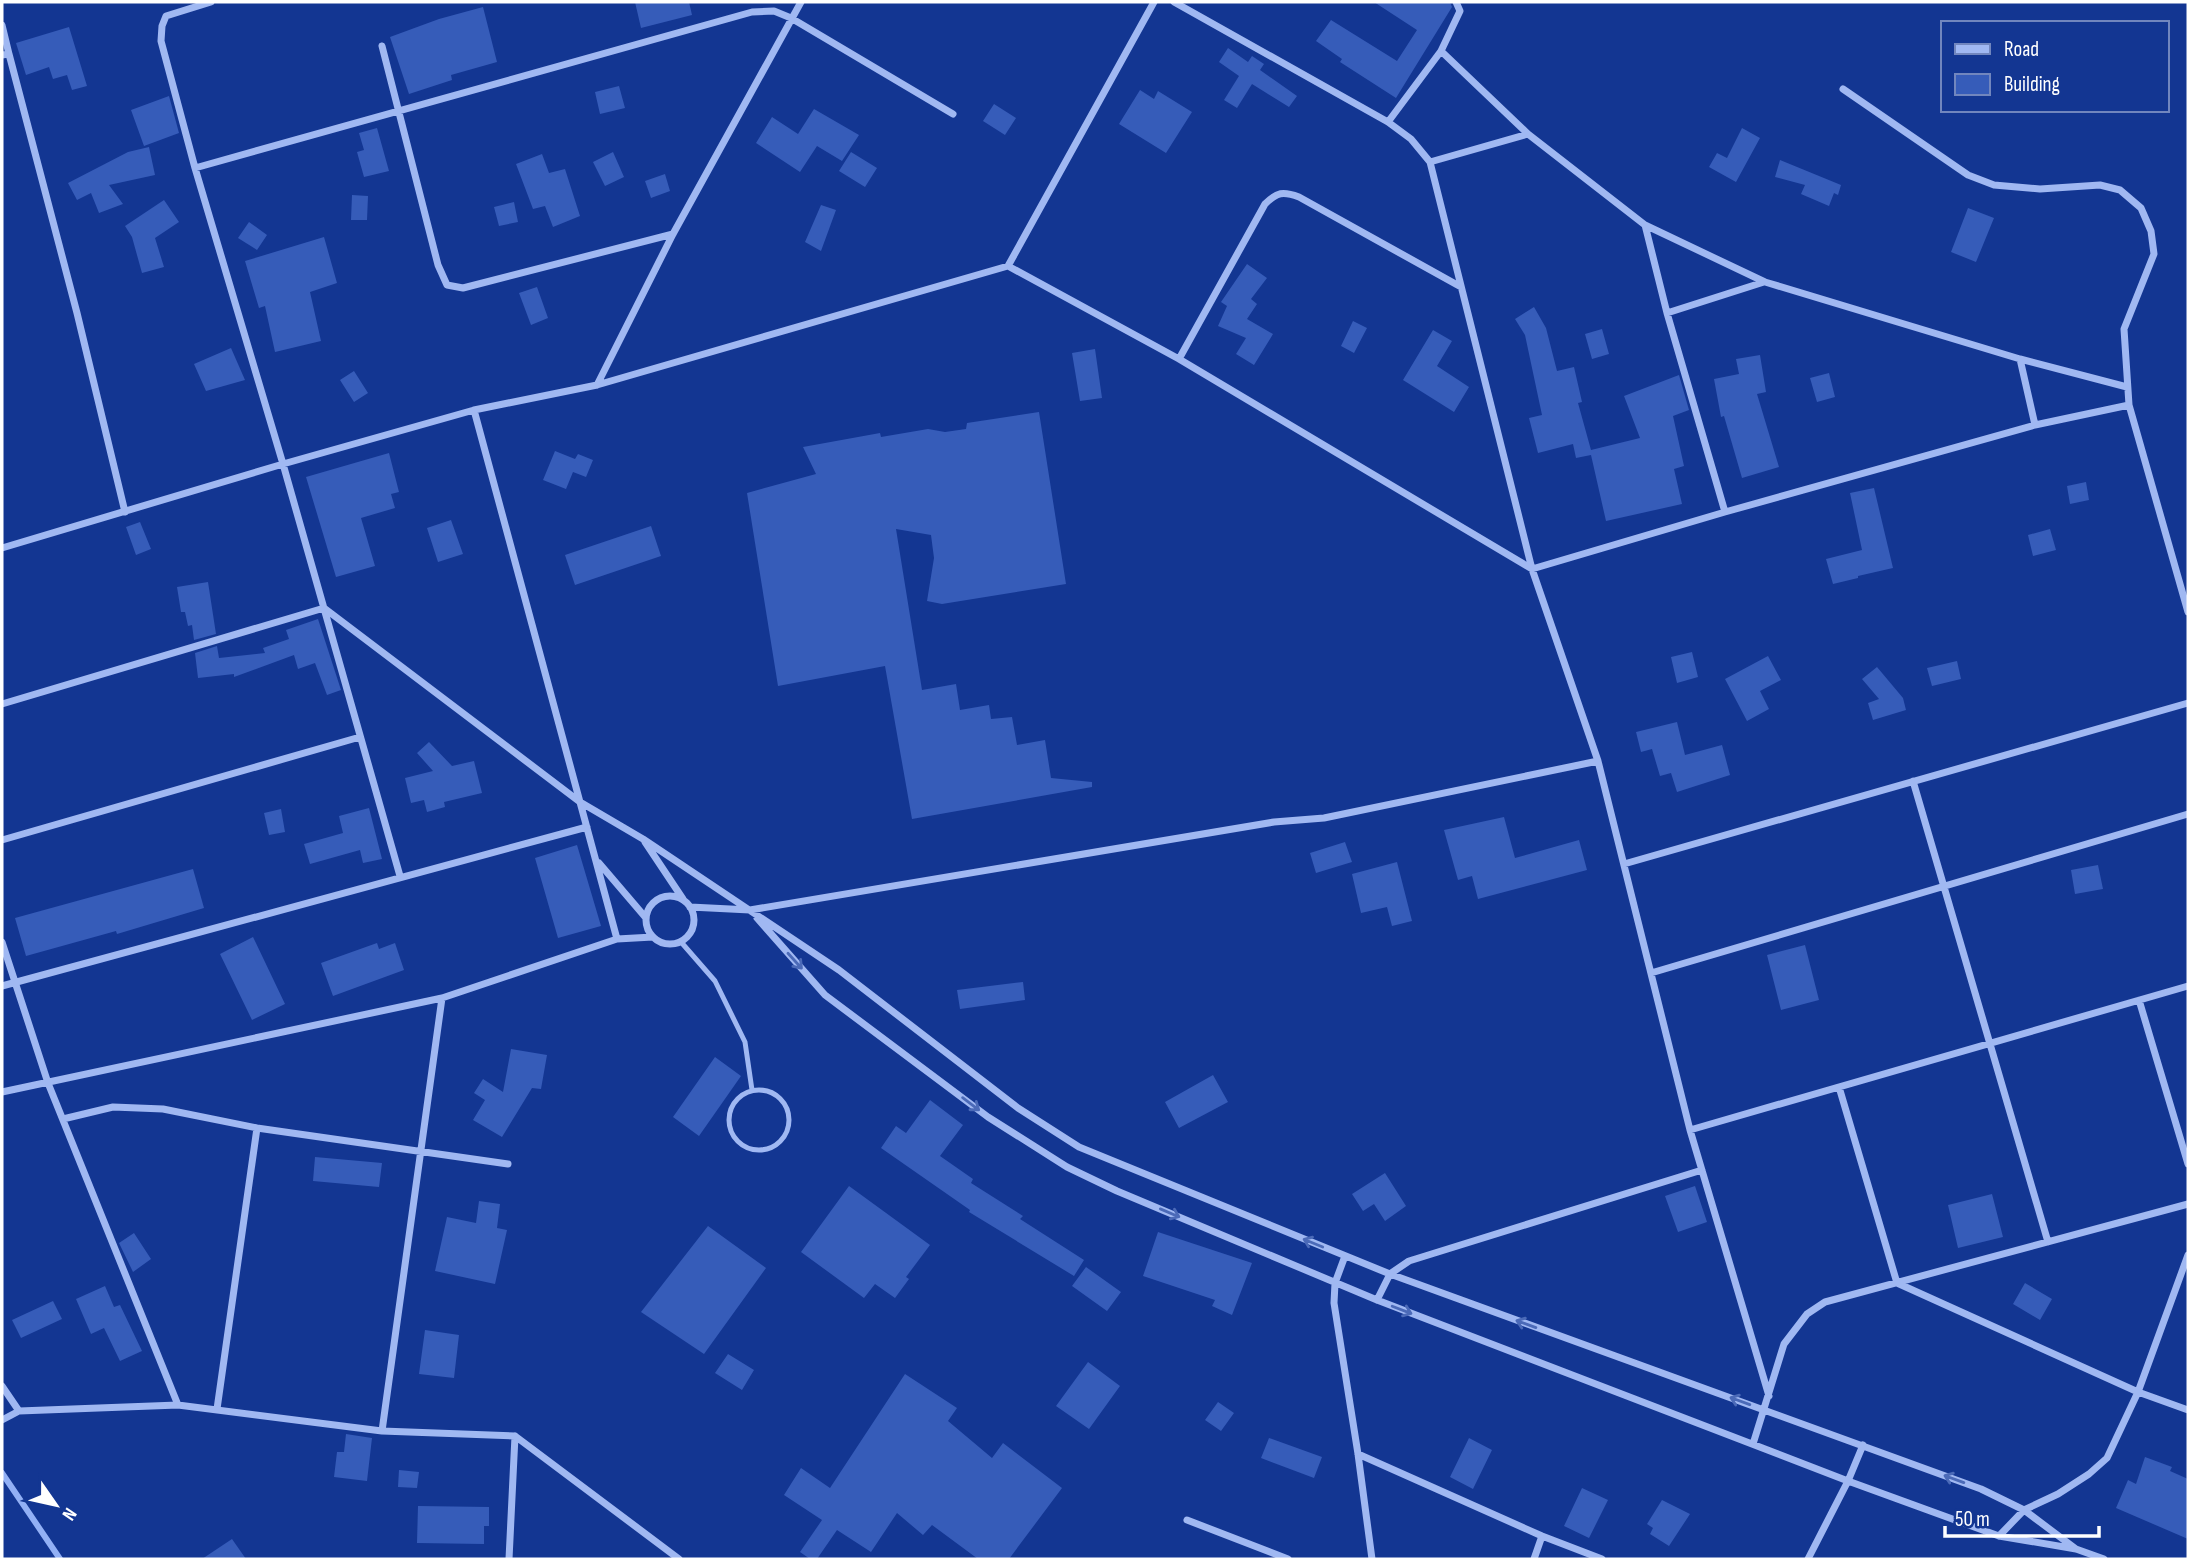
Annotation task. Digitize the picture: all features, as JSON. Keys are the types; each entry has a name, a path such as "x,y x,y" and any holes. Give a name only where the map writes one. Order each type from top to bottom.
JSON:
{"street":[{"path":"211,2 166,16 162,26 162,41 195,168 283,464 400,876"},
{"path":"597,385 673,234 801,2"},
{"path":"1007,266 1154,2"},
{"path":"1174,2 1388,122 1411,139 1430,162 1532,569 1598,761 1690,1130 1769,1396"},
{"path":"1388,122 1441,51 1460,11 1456,2"},
{"path":"195,168 752,12 774,11 791,18 953,114"},
{"path":"2,25 6,55 76,313 125,512"},
{"path":"382,46 439,265 447,285 463,288 673,234"},
{"path":"1441,51 1528,134 1645,225 1765,282 2020,359 2126,387"},
{"path":"1843,89 1968,175 1994,185 2040,189 2101,185 2120,190 2141,208 2151,231 2154,254 2124,329 2126,387 2188,612"},
{"path":"1430,162 1528,134"},
{"path":"1179,359 1265,204 1275,194 1286,191 1461,288"},
{"path":"1645,225 1667,313 1725,512"},
{"path":"2,548 474,410 597,385 1007,266 1179,359 1532,569 2035,425 2129,405"},
{"path":"1667,313 1765,282"},
{"path":"2020,359 2035,425"},
{"path":"474,410 617,939"},
{"path":"324,608 580,802 643,839 839,970 1018,1108 1079,1147 1390,1274 1981,1489 2024,1510 2076,1549"},
{"path":"2,704 324,608"},
{"path":"1624,863 2188,703"},
{"path":"2,840 360,737"},
{"path":"690,907 750,910 1274,822 1324,818 1598,761"},
{"path":"1913,781 2048,1242"},
{"path":"1651,974 2188,814"},
{"path":"2,986 587,827"},
{"path":"643,839 690,907 694,916 693,926 681,942 671,944 653,937 647,928 646,918 655,901 664,896 684,900"},
{"path":"596,860 646,918"},
{"path":"750,910 825,995 988,1117 1067,1167 1117,1191 1377,1300 1848,1481 1999,1536 2076,1549 2104,1559"},
{"path":"2,1092 442,998 617,939 653,937"},
{"path":"2,942 48,1083 178,1405"},
{"path":"1690,1130 2188,986"},
{"path":"382,1431 442,998"},
{"path":"2139,1000 2188,1164"},
{"path":"1839,1087 1896,1283 2138,1392 2188,1410"},
{"path":"63,1119 113,1107 163,1109 257,1128 508,1164"},
{"path":"217,1409 257,1128"},
{"path":"1377,1300 1390,1274 1409,1261 1702,1170"},
{"path":"1752,1444 1784,1344 1807,1314 1825,1302 2188,1204"},
{"path":"1999,1536 2024,1510 2058,1494 2108,1458 2138,1392 2188,1255"},
{"path":"1345,1256 1335,1283 1336,1316 1372,1559"},
{"path":"2,1386 19,1411"},
{"path":"2,1420 19,1411 178,1405 382,1431 515,1436 679,1559"},
{"path":"509,1559 515,1436"},
{"path":"1808,1559 1848,1481 1863,1445"},
{"path":"1358,1454 1542,1536 1602,1559"},
{"path":"1187,1520 1288,1559"},
{"path":"1534,1559 1542,1536"}],"lane":[{"path":"681,942 715,981 745,1042 752,1090"},
{"path":"752,1090 768,1091 781,1099 789,1114 788,1129 779,1142 765,1150 749,1149 736,1141 729,1126 730,1111 738,1098 752,1090"}],"building":[{"path":"635,2 689,2 692,15 641,28"},
{"path":"1374,2 1450,2 1452,7 1396,98 1340,62 1342,59 1316,41 1331,20 1397,61 1417,30"},
{"path":"483,7 497,62 451,75 452,80 409,94 390,37"},
{"path":"69,27 87,86 72,90 67,75 53,79 49,67 26,75 16,43"},
{"path":"1228,48 1248,62 1252,56 1264,64 1260,70 1297,96 1289,107 1252,84 1237,108 1224,100 1239,76 1219,62"},
{"path":"619,86 625,108 600,114 595,92"},
{"path":"1140,90 1154,99 1158,91 1192,112 1166,153 1119,124"},
{"path":"169,96 179,133 144,146 131,110"},
{"path":"994,104 1016,118 1005,135 983,121"},
{"path":"814,109 859,135 842,161 817,146 800,172 756,143 772,117 798,134"},
{"path":"377,128 389,171 364,177 357,152 364,150 359,133"},
{"path":"1742,128 1760,138 1736,182 1709,167 1717,153 1727,158"},
{"path":"149,147 155,175 109,185 123,204 99,213 91,193 77,200 68,183 128,152"},
{"path":"613,152 624,177 605,186 593,162"},
{"path":"851,152 877,168 865,187 839,171"},
{"path":"542,154 549,173 565,169 580,216 553,227 545,206 533,209 516,164"},
{"path":"1780,160 1841,185 1838,195 1834,193 1829,206 1801,194 1805,185 1775,177"},
{"path":"665,174 670,191 651,198 645,181"},
{"path":"352,195 368,196 367,220 351,220"},
{"path":"164,200 179,222 155,238 164,267 142,273 132,237 125,226"},
{"path":"514,202 518,222 499,226 494,207"},
{"path":"821,205 836,210 821,251 805,242"},
{"path":"1968,208 1994,218 1976,262 1951,252"},
{"path":"249,222 267,235 257,250 238,238"},
{"path":"324,237 337,283 310,292 321,341 275,352 265,306 259,308 245,261"},
{"path":"1247,264 1267,278 1251,299 1257,304 1247,319 1273,334 1254,365 1236,354 1246,338 1218,326 1227,306 1221,302"},
{"path":"537,287 548,318 531,325 519,293"},
{"path":"1534,307 1546,328 1557,371 1574,367 1582,402 1578,403 1591,450 1640,438 1624,396 1679,375 1689,410 1673,416 1684,466 1674,469 1682,504 1606,521 1591,455 1576,458 1573,444 1538,453 1529,418 1542,415 1525,335 1515,319"},
{"path":"1353,321 1367,328 1354,353 1341,346"},
{"path":"1602,329 1609,354 1592,359 1585,334"},
{"path":"1433,330 1452,341 1437,366 1469,387 1454,412 1403,380"},
{"path":"231,348 245,380 206,391 194,364"},
{"path":"1095,349 1102,398 1080,401 1072,353"},
{"path":"1760,355 1766,392 1757,394 1779,467 1742,478 1724,416 1721,417 1714,379 1739,374 1736,359"},
{"path":"354,371 368,393 354,402 340,380"},
{"path":"1829,373 1835,397 1817,402 1810,378"},
{"path":"1039,412 1066,584 942,604 927,601 934,558 931,535 896,529 922,690 956,684 960,710 989,705 991,719 1012,717 1017,745 1045,740 1051,778 1092,782 1092,787 912,819 885,666 778,686 747,493 816,474 803,447 880,433 881,437 928,429 945,432 966,429 967,423"},
{"path":"555,451 575,459 578,454 593,460 586,477 573,472 566,489 543,480"},
{"path":"389,453 399,492 391,494 395,508 361,518 375,566 336,577 306,477"},
{"path":"2086,482 2089,500 2070,504 2067,486"},
{"path":"1874,488 1893,568 1833,584 1826,559 1862,550 1850,493"},
{"path":"451,520 463,554 438,562 427,528"},
{"path":"140,522 151,549 136,555 126,527"},
{"path":"651,526 661,556 575,585 565,555"},
{"path":"2050,529 2056,550 2033,556 2028,535"},
{"path":"208,582 216,634 194,640 192,625 188,626 185,612 181,612 177,587"},
{"path":"318,619 341,690 327,695 315,663 298,669 294,655 234,677 234,674 198,678 195,653 217,646 219,658 265,653 263,648 289,639 286,630"},
{"path":"1692,652 1698,677 1677,683 1671,657"},
{"path":"1768,656 1781,680 1760,691 1769,709 1747,721 1725,679"},
{"path":"1957,661 1961,679 1932,686 1927,668"},
{"path":"1877,667 1903,698 1906,710 1873,720 1868,703 1879,699 1862,679"},
{"path":"1677,722 1685,755 1722,745 1730,775 1677,792 1671,773 1660,776 1652,749 1641,752 1636,732"},
{"path":"429,742 452,766 474,761 482,793 444,802 445,807 427,812 424,800 411,803 405,778 433,771 417,753"},
{"path":"369,808 382,859 363,863 360,850 310,864 304,844 343,833 339,816"},
{"path":"281,809 285,832 269,835 264,813"},
{"path":"1504,817 1515,858 1579,840 1587,870 1478,899 1472,876 1458,880 1444,830"},
{"path":"1345,842 1352,862 1316,873 1310,853"},
{"path":"577,845 601,926 558,938 535,858"},
{"path":"1397,862 1412,921 1392,926 1387,907 1361,913 1352,874"},
{"path":"2098,865 2103,889 2075,894 2071,870"},
{"path":"193,869 204,908 117,934 116,931 26,956 15,918"},
{"path":"253,937 285,1004 252,1020 220,954"},
{"path":"377,943 379,949 395,943 404,970 333,996 321,963"},
{"path":"1805,945 1819,1000 1781,1010 1767,955"},
{"path":"1023,982 1025,1000 960,1009 957,990"},
{"path":"511,1049 547,1055 541,1089 532,1088 502,1137 473,1120 485,1100 474,1093 483,1079 503,1092"},
{"path":"715,1057 741,1076 699,1136 673,1117"},
{"path":"1213,1075 1228,1102 1179,1128 1165,1102"},
{"path":"930,1100 963,1125 940,1156 973,1179 971,1183 1023,1216 1020,1219 1084,1260 1074,1276 969,1212 970,1210 881,1148 896,1126 906,1133"},
{"path":"315,1157 382,1163 379,1187 313,1181"},
{"path":"1385,1173 1406,1206 1385,1221 1374,1204 1363,1211 1352,1194"},
{"path":"849,1186 930,1245 906,1277 909,1279 895,1298 875,1284 864,1298 801,1252"},
{"path":"1695,1186 1707,1222 1678,1232 1665,1196"},
{"path":"1992,1194 2003,1237 1958,1248 1948,1205"},
{"path":"479,1201 500,1204 497,1228 507,1230 495,1284 435,1271 447,1217 476,1223"},
{"path":"708,1226 766,1268 704,1354 641,1312"},
{"path":"1158,1232 1252,1263 1232,1315 1212,1306 1215,1300 1143,1276"},
{"path":"134,1233 151,1259 133,1272 119,1243"},
{"path":"1086,1267 1121,1292 1107,1311 1072,1286"},
{"path":"2025,1283 2052,1299 2040,1320 2013,1304"},
{"path":"105,1286 114,1307 120,1305 142,1351 120,1361 104,1328 91,1334 76,1299"},
{"path":"53,1301 62,1319 21,1338 12,1320"},
{"path":"425,1330 459,1335 454,1378 419,1374"},
{"path":"728,1354 754,1370 742,1390 715,1373"},
{"path":"1088,1362 1120,1386 1089,1429 1056,1406"},
{"path":"905,1374 957,1408 948,1421 992,1458 1003,1443 1062,1488 1009,1559 978,1559 932,1525 923,1535 897,1513 871,1552 837,1530 817,1559 810,1559 800,1552 822,1520 784,1495 801,1468 830,1488"},
{"path":"1218,1402 1234,1413 1221,1431 1205,1420"},
{"path":"346,1434 372,1438 367,1481 334,1477 337,1452 344,1452"},
{"path":"1269,1438 1322,1457 1314,1478 1261,1458"},
{"path":"1469,1438 1492,1450 1473,1489 1450,1477"},
{"path":"2145,1457 2172,1467 2170,1471 2188,1479 2188,1539 2116,1508 2128,1480 2136,1484"},
{"path":"399,1470 419,1472 417,1488 398,1487"},
{"path":"1582,1488 1608,1500 1589,1538 1564,1526"},
{"path":"1662,1500 1690,1514 1669,1546 1650,1534 1653,1528 1647,1524"},
{"path":"418,1506 489,1507 489,1526 484,1526 484,1544 417,1543"},
{"path":"232,1539 246,1559 202,1559"}],"waterway":[{"path":"2,1473 60,1559"}]}
